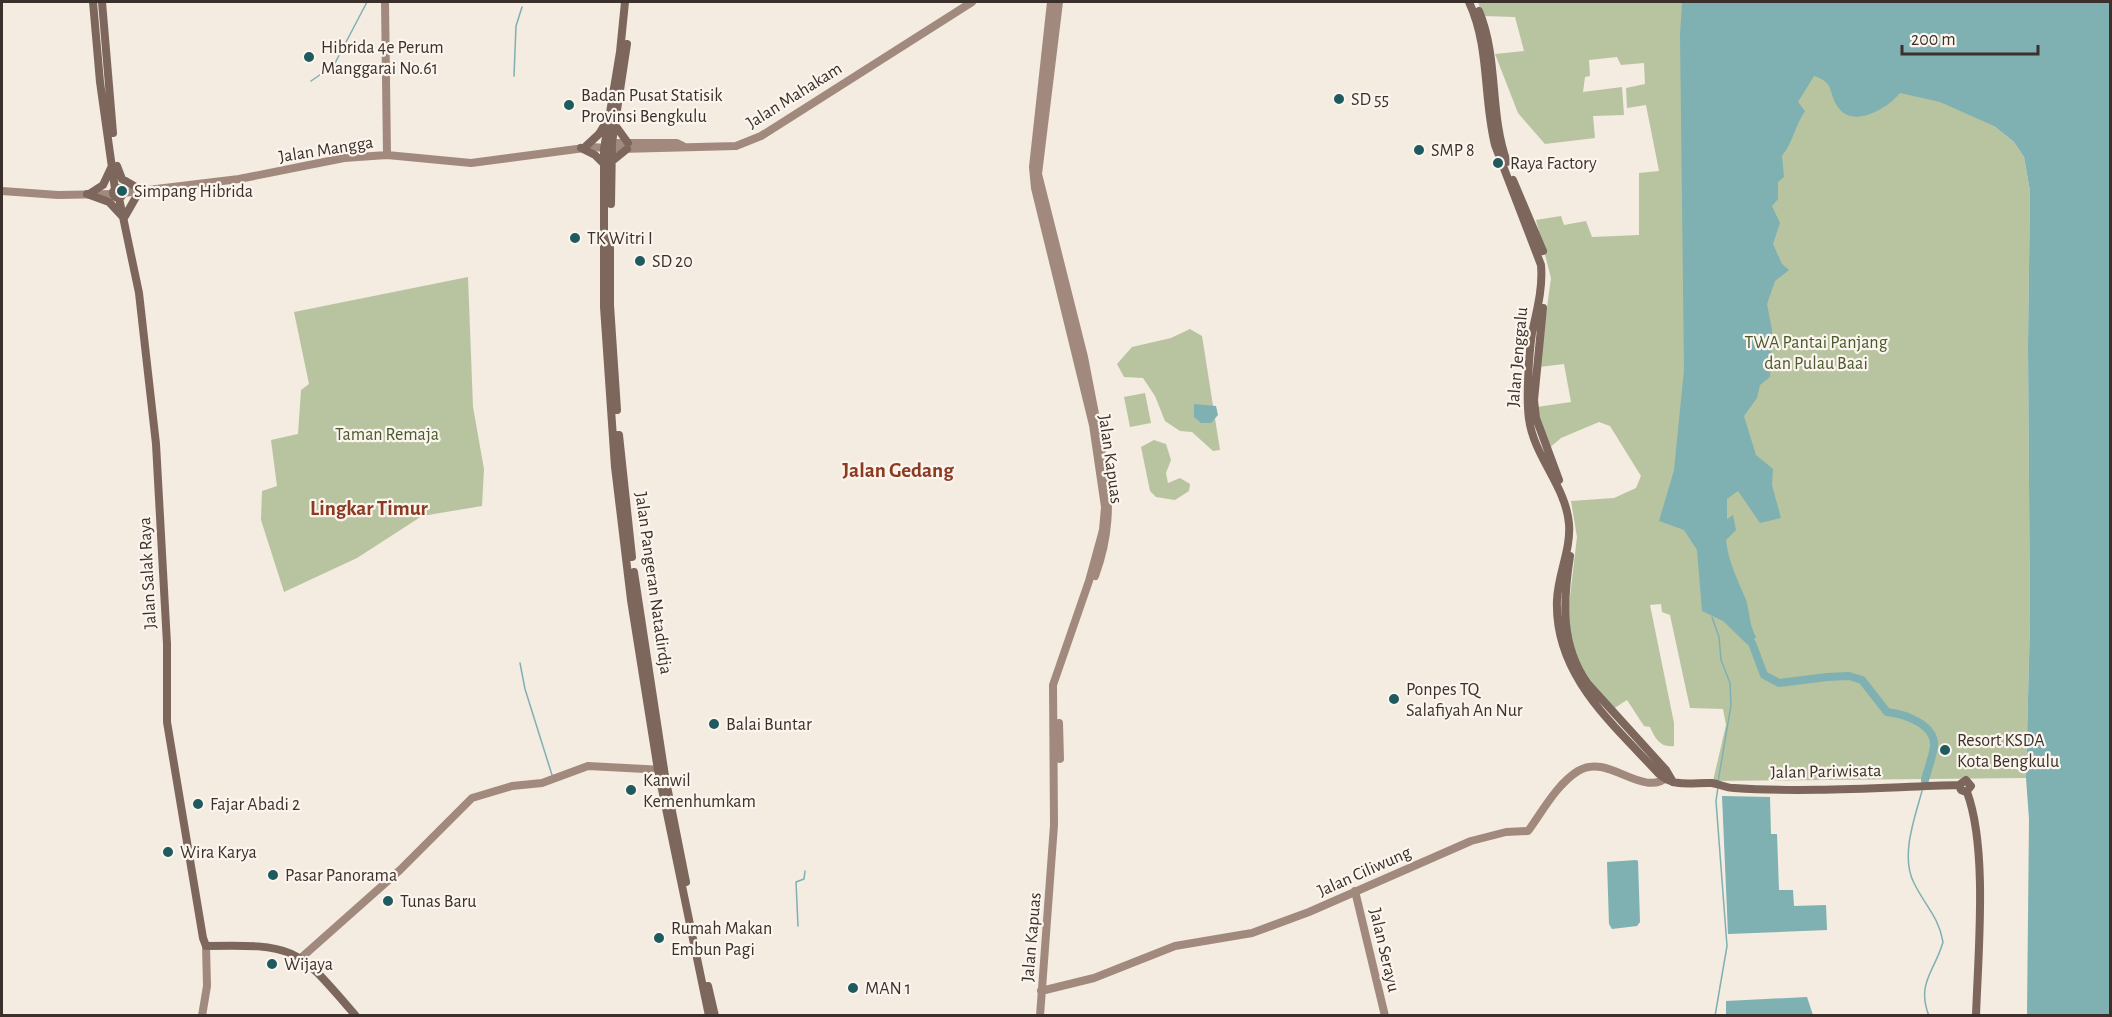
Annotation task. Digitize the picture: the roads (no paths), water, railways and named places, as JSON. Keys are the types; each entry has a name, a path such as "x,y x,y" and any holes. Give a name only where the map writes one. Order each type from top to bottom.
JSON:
{"main road":[{"path":"88,194 112,204 125,219 141,190 122,179 114,164 100,82 93,2"},
{"path":"88,194 106,182 114,164 102,2"},
{"path":"625,2 612,122 628,146 608,164 582,148 612,122 631,2"},
{"name":"Jalan Jenggalu","path":"1469,2 1479,28 1490,125 1495,145 1541,265 1541,300"},
{"name":"Jalan Jenggalu","path":"1475,2 1484,24 1492,60 1497,125 1504,153 1544,254 1546,284 1532,333 1529,420 1542,456 1569,507 1571,534 1557,602 1561,637 1570,667 1583,689 1669,779"},
{"name":"Jalan Pangeran Natadirdja","path":"612,122 606,146 609,336 620,481 661,770 709,1016"},
{"name":"Jalan Salak Raya","path":"114,164 139,293 156,444 167,644 167,722 206,946"},
{"name":"Jalan Pangeran Natadirdja","path":"661,770 716,1016"},
{"name":"Jalan Pariwisata","path":"1669,779 1712,783 1732,788 1959,785 1962,781 1969,782 1971,788 1967,792 1975,821 1979,886 1976,1016"},
{"path":"206,946 266,946 302,957 340,993 357,1016"}],"street":[{"path":"385,2 387,155"},
{"name":"Jalan Mahakam","path":"628,146 676,142 683,146 724,147 751,141 972,2"},
{"path":"1045,2 1049,24"},
{"name":"Jalan Kapuas","path":"1040,1016 1041,992 1052,916 1058,757 1058,685 1098,567 1108,532 1109,518 1100,433 1079,354 1038,174 1051,2"},
{"name":"Jalan Kapuas","path":"1047,70 1059,2"},
{"name":"Jalan Mangga","path":"2,191 88,194 118,192 239,179 344,159 387,155 471,163 582,148 628,146"},
{"path":"302,957 408,862 472,798 512,786 542,783 588,766 661,770"},
{"name":"Jalan Ciliwung","path":"1041,992 1094,978 1175,946 1252,933 1308,912 1471,841 1506,832 1528,831 1569,779 1585,768 1604,766 1635,780 1659,782 1669,779"},
{"name":"Jalan Serayu","path":"1355,891 1385,1016"},
{"path":"202,1016 207,986 206,946"}],"water":[{"path":"1682,2 2110,2 2110,1015 2027,1015 2029,819 2026,778 2030,621 2028,346 2030,191 2024,157 2014,142 1994,126 1940,102 1900,93 1878,111 1859,117 1850,116 1842,112 1836,104 1828,84 1814,76 1798,102 1805,111 1782,156 1784,177 1778,182 1778,199 1772,206 1780,223 1773,244 1782,264 1789,270 1775,281 1767,304 1772,330 1770,377 1760,385 1757,398 1744,416 1756,455 1773,469 1772,485 1781,518 1760,523 1738,491 1727,499 1727,519 1733,515 1736,530 1726,540 1727,548 1746,600 1756,637 1748,645 1723,621 1702,611 1697,550 1684,530 1659,521 1674,470 1684,370 1680,35"},
{"path":"1194,404 1216,406 1218,415 1211,423 1201,423 1194,417"},
{"path":"1722,796 1770,797 1771,834 1777,834 1779,890 1793,890 1794,906 1826,905 1827,930 1728,934"},
{"path":"1638,861 1640,922 1637,926 1612,929 1609,924 1607,862"},
{"path":"1807,997 1813,1015 1726,1015 1726,1001"}],"waterway":[{"path":"311,81 334,65 367,2"},
{"path":"514,76 516,26 522,7"},
{"path":"1712,617 1719,637 1721,660 1730,683 1731,705 1718,782"},
{"path":"1752,643 1764,675 1779,683 1849,676 1862,680 1887,712 1910,718 1924,726 1930,732 1934,747 1925,780"},
{"path":"520,663 525,689 552,775"},
{"path":"1715,1016 1727,946 1716,801 1718,787"},
{"path":"1922,791 1910,837 1908,861 1914,883 1935,918 1943,942 1926,986 1925,995 1929,1016"},
{"path":"798,926 796,882 804,879 805,871"}],"place":[{"name":"Hibrida 4e Perum Manggarai No.61","path":"309,57"},
{"name":"SD 55","path":"1339,99"},
{"name":"Badan Pusat Statisik Provinsi Bengkulu","path":"569,105"},
{"name":"SMP 8","path":"1419,150"},
{"name":"Raya Factory","path":"1498,163"},
{"name":"Simpang Hibrida","path":"122,191"},
{"name":"TK Witri I","path":"575,238"},
{"name":"SD 20","path":"640,261"},
{"name":"Ponpes TQ Salafiyah An Nur","path":"1394,699"},
{"name":"Balai Buntar","path":"714,724"},
{"name":"Resort KSDA Kota Bengkulu","path":"1945,750"},
{"name":"Kanwil Kemenhumkam","path":"631,790"},
{"name":"Fajar Abadi 2","path":"198,804"},
{"name":"Wira Karya","path":"168,852"},
{"name":"Pasar Panorama","path":"273,875"},
{"name":"Tunas Baru","path":"388,901"},
{"name":"Rumah Makan Embun Pagi","path":"659,938"},
{"name":"Wijaya","path":"272,964"},
{"name":"MAN 1","path":"853,988"}],"district":[{"name":"Jalan Gedang","path":"898,470"},
{"name":"Lingkar Timur","path":"369,508"}],"park label":[{"name":"TWA Pantai Panjang dan Pulau Baai","path":"1816,352"},
{"name":"Taman Remaja","path":"387,434"}]}
